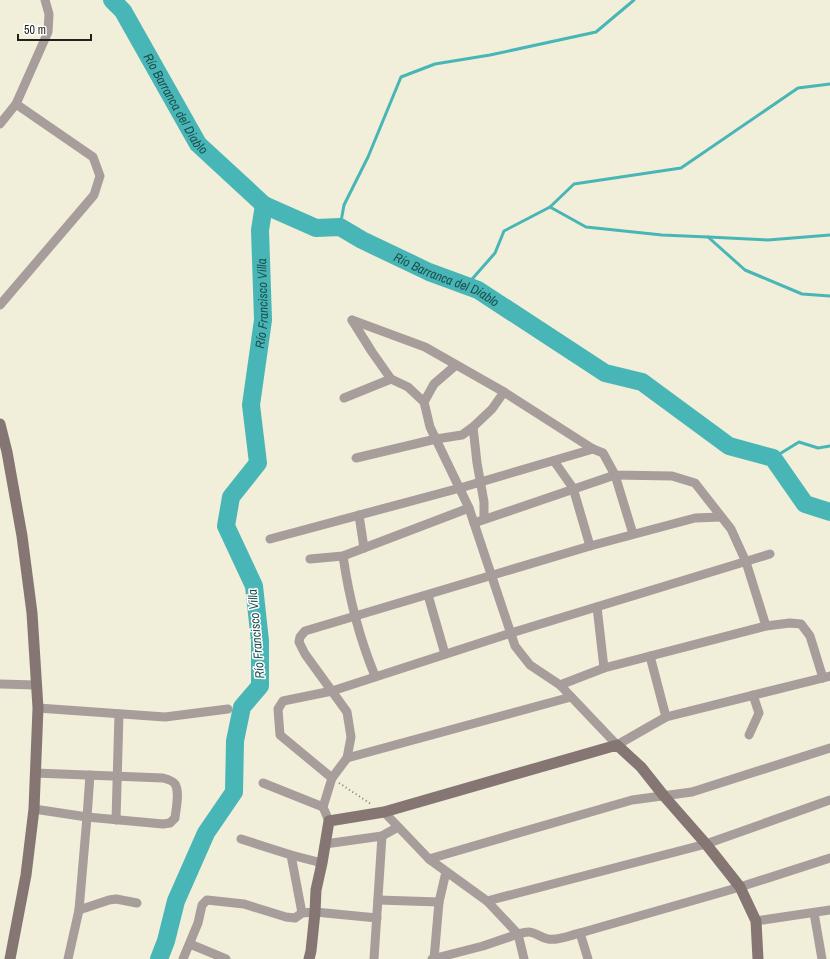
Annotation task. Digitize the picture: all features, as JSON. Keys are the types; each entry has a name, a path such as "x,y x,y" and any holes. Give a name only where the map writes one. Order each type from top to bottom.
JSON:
{"main road":[{"path":"0,424 4,453 22,536 32,613 38,708 34,809 26,876 10,959"},
{"path":"309,959 315,912 316,890 329,821 384,812 618,745 640,767 706,844 740,887 756,921 758,959"}],"street":[{"path":"0,124 16,104 48,32 49,14 45,0"},
{"path":"0,305 94,195 100,176 93,156 16,104"},
{"path":"560,685 604,668 766,626 790,623 801,624 810,636 826,677 666,717 618,745 560,685 530,665 515,646 469,508 430,426 424,402 408,387 391,379 352,320 424,347 504,392 593,449 603,453 615,475 633,534"},
{"path":"424,402 434,384 456,364"},
{"path":"344,398 391,379"},
{"path":"356,458 436,439 462,435 492,410 504,392"},
{"path":"473,427 477,463 484,502 484,518"},
{"path":"270,539 460,488 593,449"},
{"path":"554,461 573,488 590,546"},
{"path":"474,523 484,518 615,475 672,476 695,483 731,529 746,562 766,626"},
{"path":"310,558 344,556 469,508"},
{"path":"359,515 364,548"},
{"path":"329,821 323,807 332,778 346,758 350,737 347,712 305,654 299,642 300,637 305,631 633,534 695,518 721,517"},
{"path":"332,778 280,735 278,709 283,701 332,691 511,633 770,554"},
{"path":"344,556 347,585 355,617 364,649 375,676"},
{"path":"428,595 445,654"},
{"path":"597,607 604,668"},
{"path":"650,656 666,717"},
{"path":"0,684 36,685"},
{"path":"749,735 759,713 753,695"},
{"path":"346,758 571,697"},
{"path":"38,708 165,717 228,709"},
{"path":"116,820 119,714"},
{"path":"429,859 632,800 692,792 830,748"},
{"path":"34,809 87,817 163,824 170,823 175,818 177,792 175,784 163,778 35,773"},
{"path":"68,959 78,910 90,775"},
{"path":"263,783 323,807"},
{"path":"487,901 706,844 830,800"},
{"path":"384,812 429,859 487,901 518,934 524,959"},
{"path":"325,844 382,836 398,827"},
{"path":"374,959 382,836"},
{"path":"241,839 322,863"},
{"path":"291,855 302,913"},
{"path":"446,872 439,902 433,959 483,946 529,931 549,939 580,933 740,887 830,858"},
{"path":"78,910 108,900 116,899 137,903"},
{"path":"183,959 198,923 202,905 207,900 244,904 286,917 295,918 302,913 315,912 377,918"},
{"path":"378,900 439,902"},
{"path":"756,921 830,910"},
{"path":"814,913 822,959"},
{"path":"580,933 588,959"},
{"path":"190,944 226,959"}],"path":[{"path":"332,778 384,812"}],"waterway":[{"name":"Río Barranca del Diablo","path":"112,0 123,11 198,144 264,205 316,228 340,227 362,240 429,272 478,290 605,373 642,382 729,446 773,458 805,504 830,512"},
{"path":"340,227 344,205 368,157 401,77 435,64 490,55 596,32 634,0"},
{"path":"550,207 574,184 681,168 798,88 830,84"},
{"name":"Río Francisco Villa","path":"159,959 166,941 176,901 206,833 234,792 235,741 242,707 260,686 260,641 254,586 226,526 231,497 258,463 251,405 263,320 260,230 264,205"},
{"path":"466,286 495,253 504,231 550,207 586,227 662,235 708,237 745,270 802,294 830,296"},
{"path":"708,237 768,240 830,235"},
{"path":"773,458 799,442 818,448 830,446"}]}
